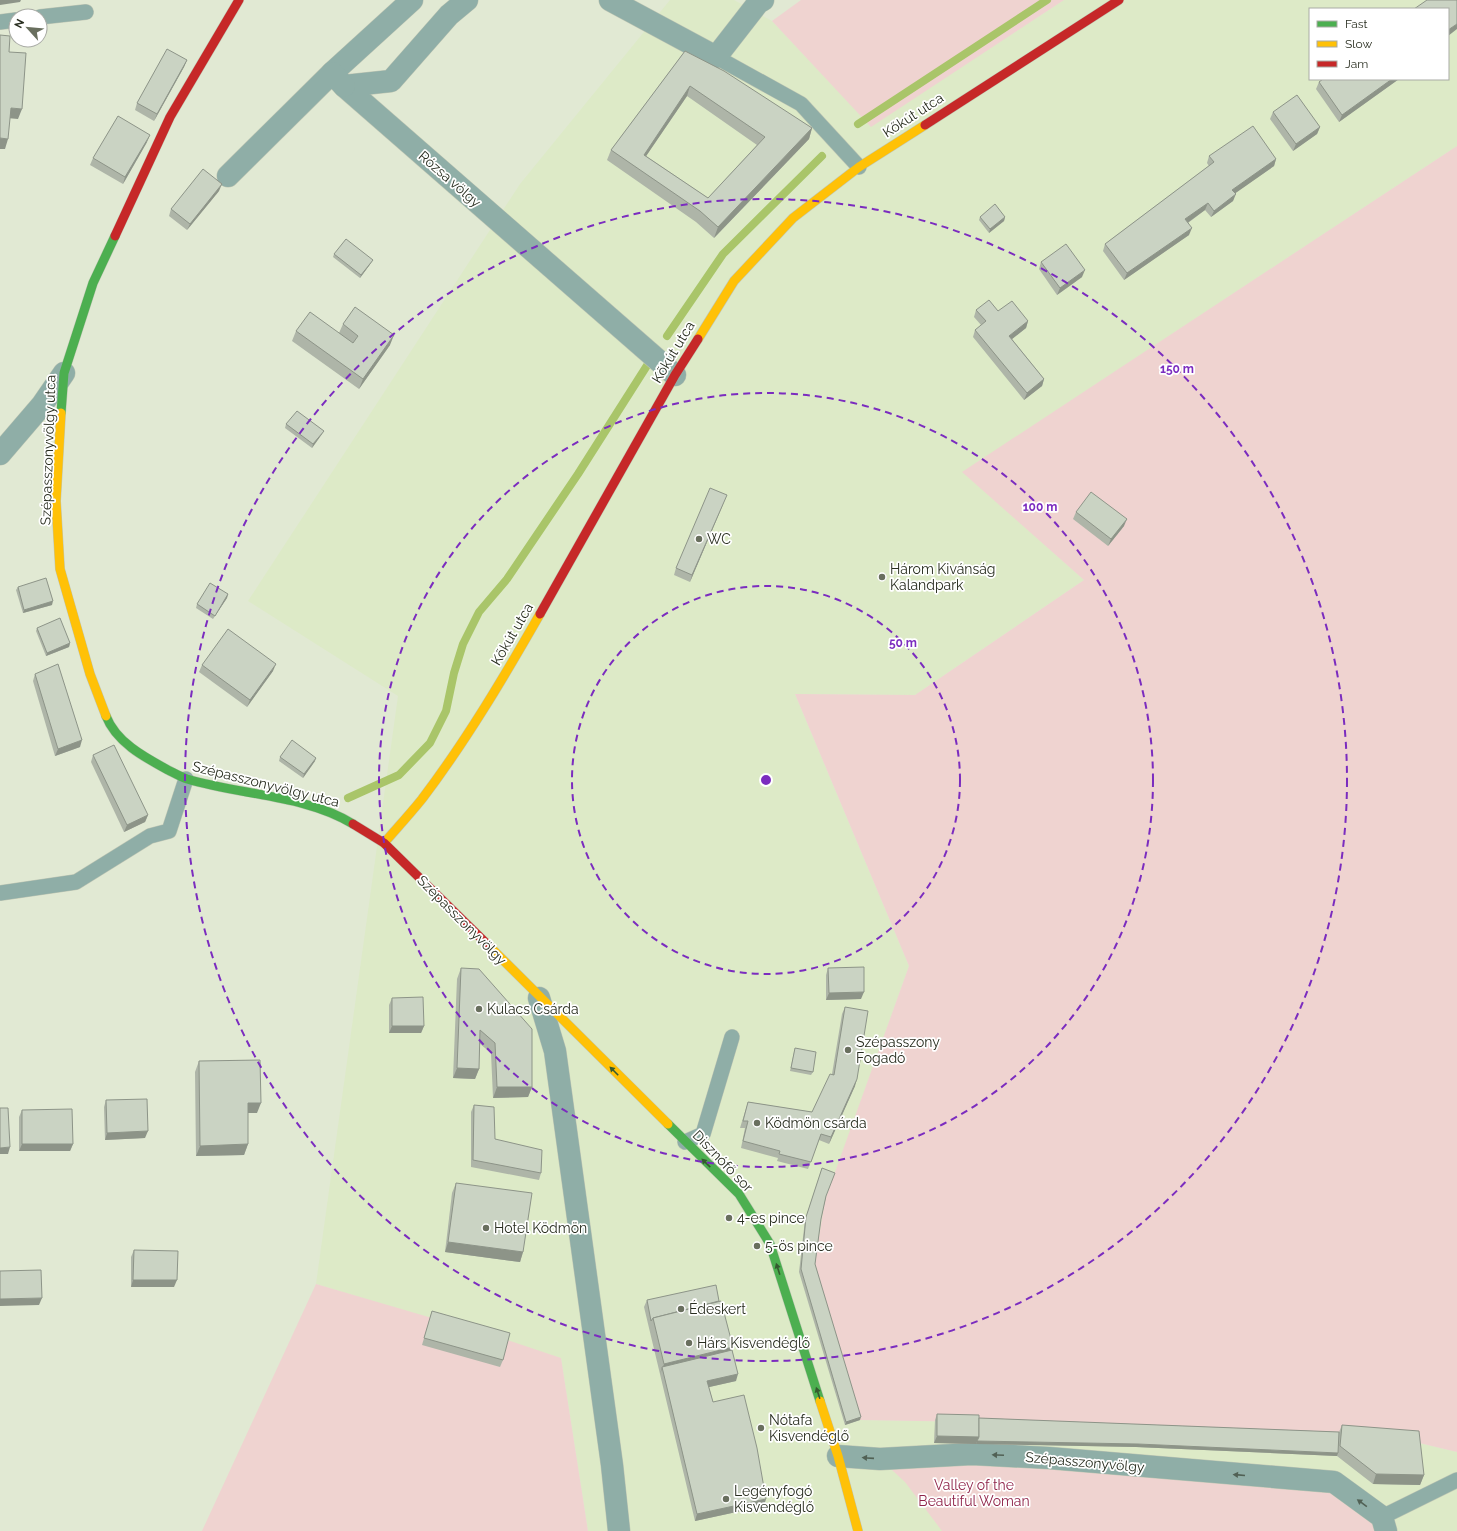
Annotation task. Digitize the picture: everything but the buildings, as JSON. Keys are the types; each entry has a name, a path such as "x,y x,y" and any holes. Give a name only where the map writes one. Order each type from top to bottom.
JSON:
{"street":[{"name":"Szépasszonyvölgy utca","path":"239,0 170,117 93,283 64,373 56,501 60,569 90,674 109,724 127,745 153,762 186,779 281,799 338,815 384,843"},
{"path":"228,176 338,80 412,0"},
{"path":"338,80 391,81 449,15 467,0"},
{"path":"610,0 716,57 758,2 762,0"},
{"name":"Kőkút utca","path":"384,843 421,800 457,750 511,665 675,375 734,281 793,218 858,167 1119,0"},
{"name":"Rózsa völgy","path":"338,80 675,375"},
{"path":"0,454 42,405 64,373"},
{"name":"Szépasszonyvölgy","path":"384,843 540,998"},
{"path":"540,998 555,1051 612,1465 619,1531"},
{"name":"Disznófő sor","path":"540,998 739,1194 770,1244 838,1456"},
{"name":"Szépasszonyvölgy","path":"838,1456 880,1459 972,1454 1049,1458 1334,1482 1384,1524"},
{"path":"838,1456 858,1531"}],"lane":[{"path":"48,16 86,12"},
{"path":"716,57 801,104 858,167"},
{"path":"0,894 76,882 150,836 169,831 186,779"},
{"path":"685,1142 704,1134 732,1037"},
{"path":"1384,1524 1457,1480"}],"shaded area":[{"path":"670,0 734,0 772,21 871,126 1064,0 1457,0 1457,146 963,472 1084,580 915,695 795,694 909,966 834,1176 860,1420 977,1422 1415,1442 1457,1452 1457,1531 588,1531 561,1358 316,1284 398,696 248,601 520,184"}],"green space":[{"path":"801,0 1064,0 871,127 772,21"},
{"path":"1457,146 1457,1452 1415,1442 977,1422 860,1420 814,1268 825,1200 909,966 795,694 915,695 1084,580 962,472"},
{"path":"316,1284 507,1340 561,1358 588,1531 202,1531"},
{"name":"Valley of the Beautiful Woman","path":"880,1459 1334,1482 1386,1531 942,1531 905,1482"}],"waterway":[{"path":"858,124 1047,0"},
{"path":"667,336 723,254 822,156"},
{"path":"348,798 399,775 430,743 446,711 454,673 463,644 479,612 507,579 578,474 648,364"}],"traffic: fast":[{"path":"61,413 64,373 93,283 115,236"},
{"path":"106,716 117,734 132,748 150,760 182,777 229,789 294,801 335,814 353,824"},
{"path":"668,1124 739,1194 770,1244 820,1401"}],"traffic: slow":[{"path":"698,339 734,281 793,218 859,167 925,125"},
{"path":"61,413 56,501 60,569 90,674 106,716"},
{"path":"384,843 422,799 469,732 540,614"},
{"path":"490,947 668,1124"},
{"path":"820,1401 838,1456 858,1531"}],"traffic: jam":[{"path":"115,236 170,117 239,0"},
{"path":"925,125 1119,0"},
{"path":"540,614 675,375 698,339"},
{"path":"353,824 384,843 490,947"}],"place":[{"name":"WC","path":"699,539"},
{"name":"Három Kivánság Kalandpark","path":"882,577"},
{"name":"Kulacs Csárda","path":"479,1009"},
{"name":"Szépasszony Fogadó","path":"848,1050"},
{"name":"Ködmön csárda","path":"757,1123"},
{"name":"4-es pince","path":"729,1218"},
{"name":"Hotel Ködmön","path":"486,1228"},
{"name":"5-ös pince","path":"757,1246"},
{"name":"Édeskert","path":"681,1309"},
{"name":"Hárs Kisvendéglő","path":"689,1343"},
{"name":"Nótafa Kisvendéglő","path":"761,1428"},
{"name":"Legényfogó Kisvendéglő","path":"726,1499"}]}
